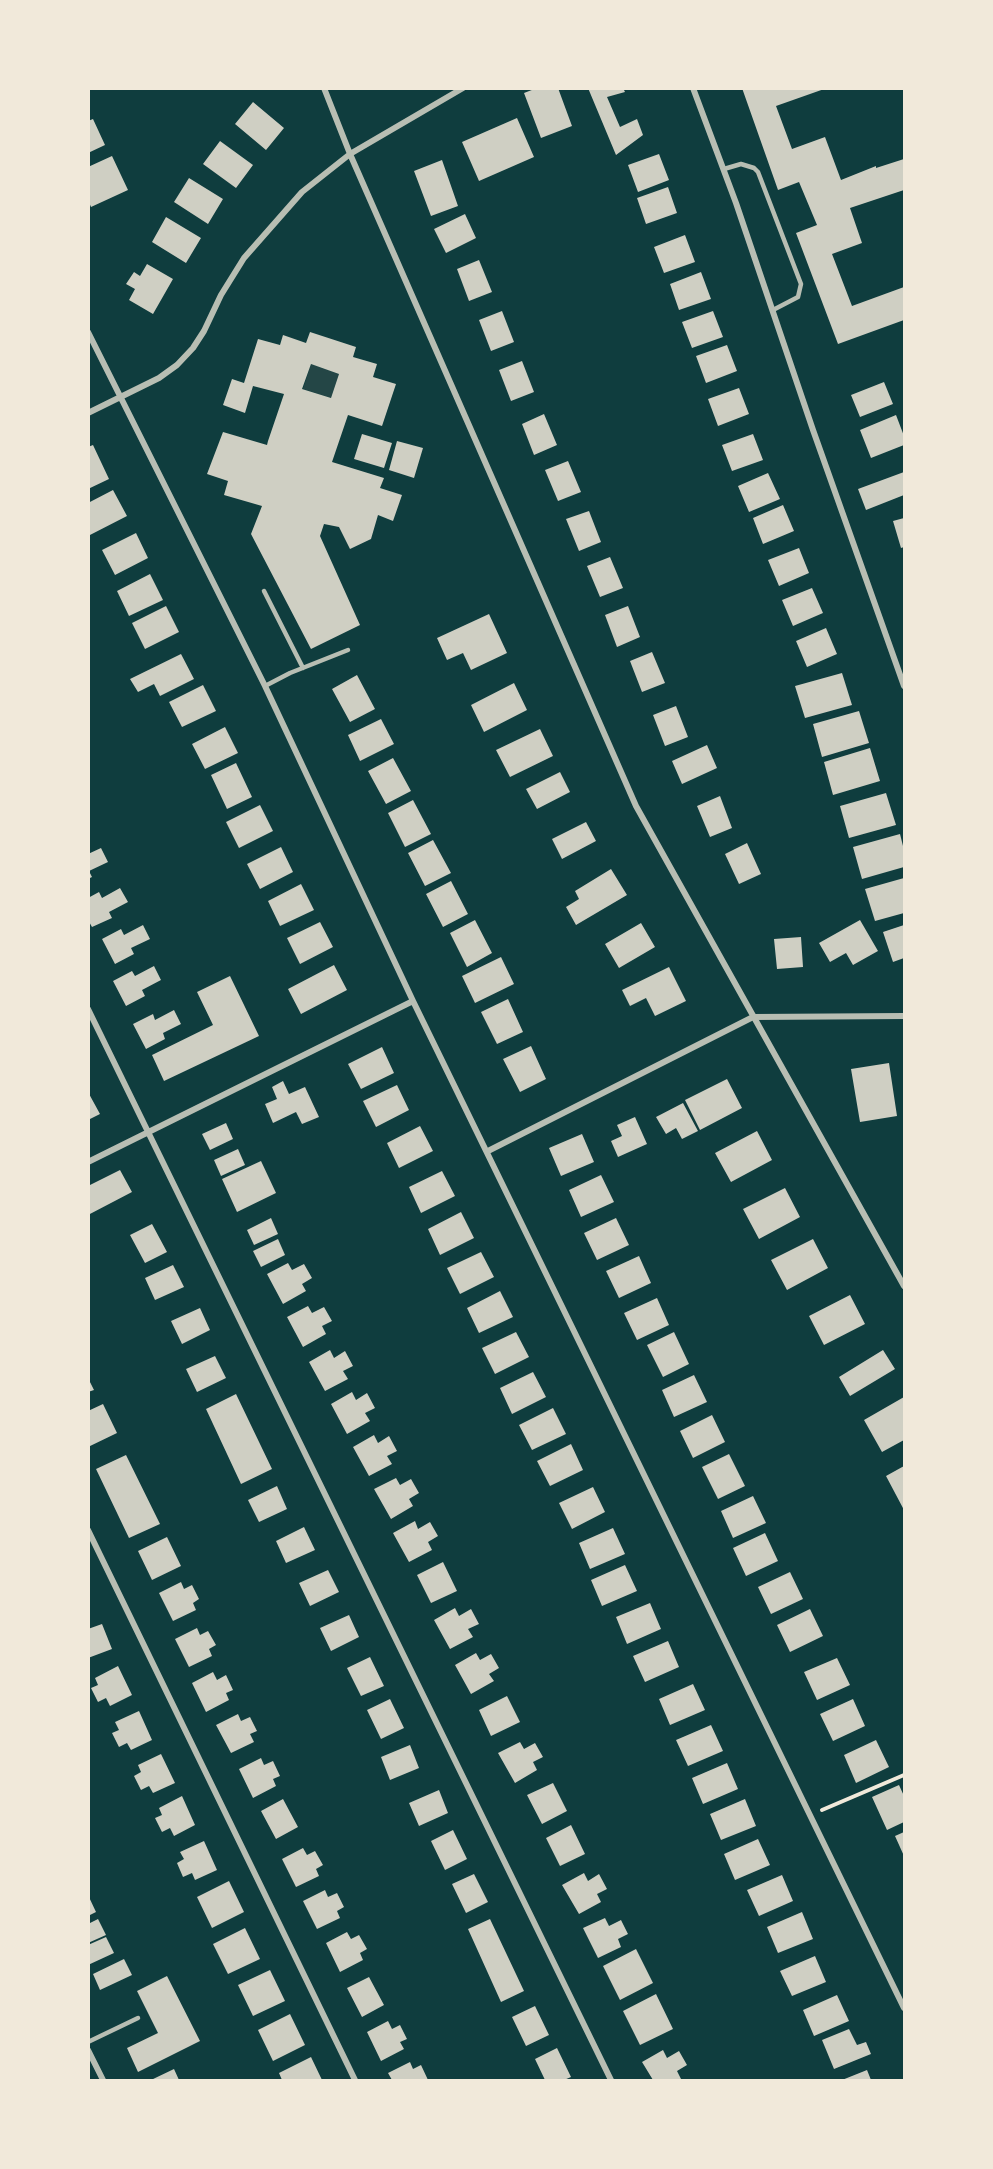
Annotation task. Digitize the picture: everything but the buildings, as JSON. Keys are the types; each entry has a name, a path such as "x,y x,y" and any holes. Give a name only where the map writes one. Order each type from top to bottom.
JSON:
{"street":[{"path":"324,88 350,154 636,806 904,1286"},
{"path":"88,413 159,378 185,357 204,331 221,295 250,250 302,192 350,154 463,88"},
{"path":"693,88 724,169 904,686"},
{"path":"88,332 265,686 413,1001 904,2008"},
{"path":"88,1162 413,1001"},
{"path":"88,1009 611,2080"},
{"path":"488,1151 753,1017 904,1016"},
{"path":"88,1530 355,2080"},
{"path":"88,2050 103,2080"}],"lane":[{"path":"724,169 741,164 754,168 758,172 801,284 798,297 773,310"},
{"path":"264,591 303,668"},
{"path":"265,686 348,650"},
{"path":"88,2042 138,2018"}],"path":[{"path":"811,1816 904,1775"}],"shaded area":[{"path":"311,364 339,374 331,398 303,389"}]}
